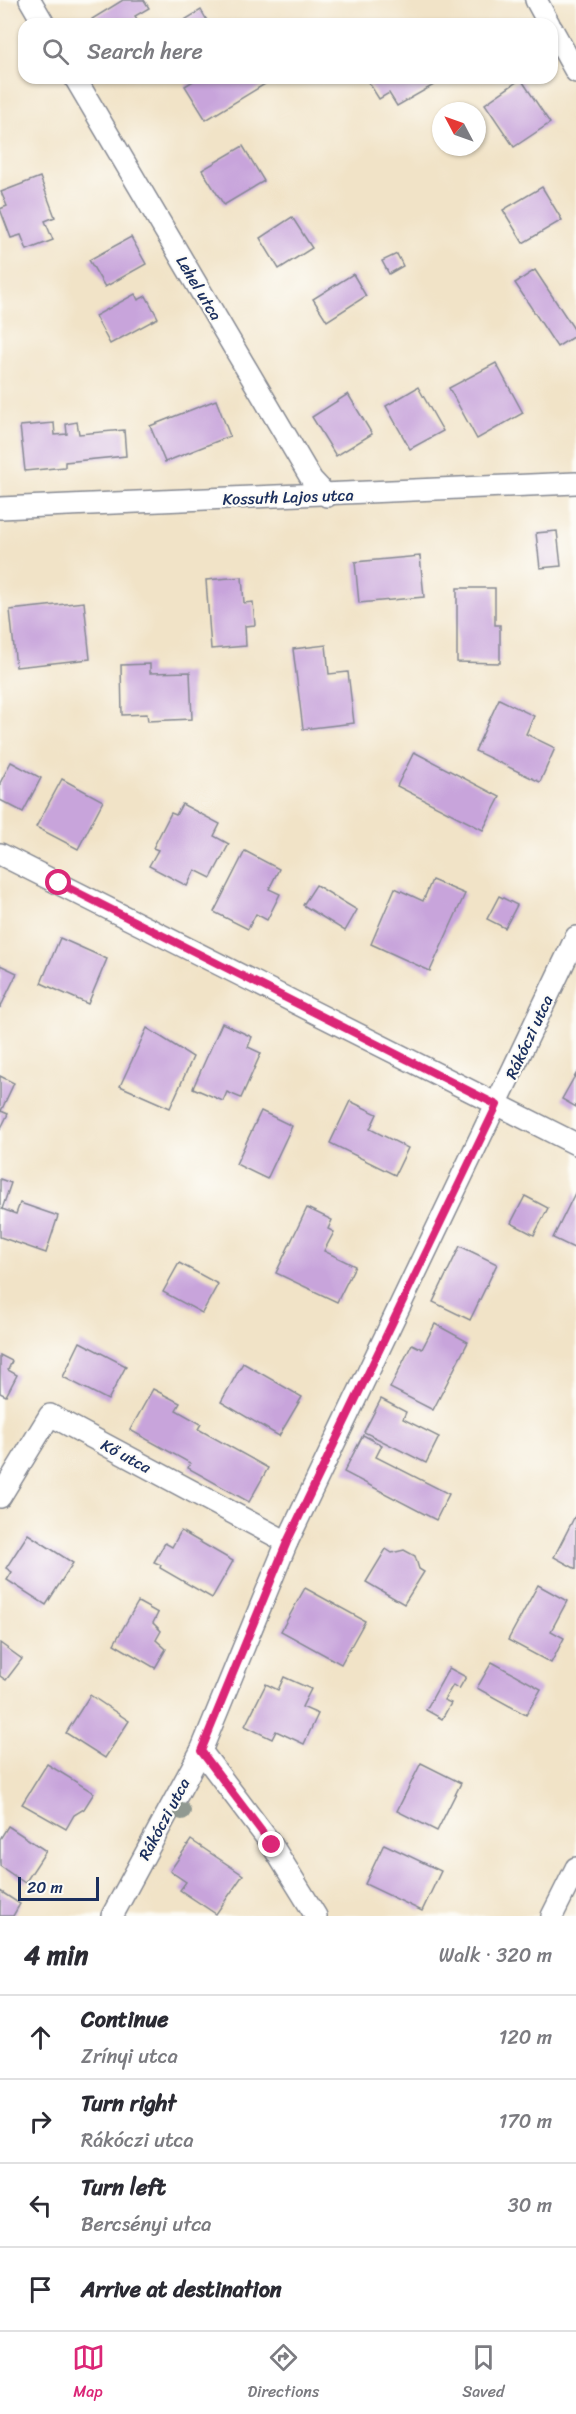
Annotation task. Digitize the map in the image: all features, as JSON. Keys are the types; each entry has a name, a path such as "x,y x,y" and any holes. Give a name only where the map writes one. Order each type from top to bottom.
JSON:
{"street":[{"path":"30,0 40,18"},
{"path":"536,0 546,18"},
{"path":"558,40 576,72"},
{"name":"Lehel utca","path":"79,84 312,480 327,496"},
{"name":"Kossuth Lajos utca","path":"0,508 327,496 576,483"},
{"path":"0,854 576,1144"},
{"name":"Rákóczi utca","path":"111,1916 201,1751 287,1542 576,937"},
{"name":"Kő utca","path":"0,1497 50,1415 287,1542"},
{"path":"201,1751 272,1845 316,1916"},
{"path":"552,1916 576,1868"}],"building":[{"path":"123,0 144,0 149,8 135,16 136,18 94,18"},
{"path":"201,10 206,18 188,18"},
{"path":"188,84 265,84 206,120 185,86"},
{"path":"370,84 436,84 397,106 389,93 379,99"},
{"path":"514,84 524,84 550,123 514,147 486,103"},
{"path":"243,146 264,181 224,205 202,170"},
{"path":"40,177 55,217 45,221 53,240 27,250 21,235 11,238 0,209 7,206 1,192"},
{"path":"542,187 562,220 523,243 503,210"},
{"path":"292,217 312,248 279,269 260,238"},
{"path":"131,237 146,264 105,287 89,260"},
{"path":"397,254 403,266 389,274 382,261"},
{"path":"535,270 576,332 576,335 557,347 515,283"},
{"path":"353,274 366,296 327,321 313,299"},
{"path":"135,294 138,300 146,296 158,318 110,344 95,316"},
{"path":"496,363 523,413 477,439 449,388"},
{"path":"418,387 443,431 410,449 386,406"},
{"path":"348,394 372,434 336,456 312,417"},
{"path":"216,400 230,436 165,462 150,426"},
{"path":"77,422 79,434 124,430 126,456 65,462 65,467 25,471 20,426 54,423 55,435 67,434 66,424"},
{"path":"557,531 561,566 540,568 536,533"},
{"path":"420,556 424,597 359,603 355,562"},
{"path":"242,577 244,603 253,602 255,625 245,626 246,646 211,649 206,580"},
{"path":"457,588 495,588 495,625 500,625 500,663 457,662"},
{"path":"84,602 90,659 16,667 10,610"},
{"path":"326,645 329,674 348,672 354,723 303,729 293,649"},
{"path":"150,664 150,673 190,672 192,719 148,721 147,714 122,715 121,665"},
{"path":"499,699 534,716 526,734 555,748 540,782 475,751"},
{"path":"414,752 500,797 483,830 397,786"},
{"path":"11,762 41,778 23,812 0,800 0,783"},
{"path":"62,779 103,801 78,849 36,827"},
{"path":"182,804 220,824 214,836 229,844 211,878 195,870 187,886 149,866 158,850 153,848 171,813 176,815"},
{"path":"245,851 279,869 269,889 280,894 267,920 256,914 248,929 214,912"},
{"path":"432,880 465,894 430,971 371,944 395,888 423,901"},
{"path":"316,885 357,910 345,931 303,905"},
{"path":"499,896 517,905 505,928 487,919"},
{"path":"60,938 107,959 88,1004 41,983"},
{"path":"0,965 17,973 0,1008"},
{"path":"222,1023 252,1037 248,1047 261,1053 241,1098 227,1092 223,1101 193,1088"},
{"path":"147,1028 193,1057 170,1108 120,1086"},
{"path":"576,1074 576,1107 562,1099"},
{"path":"0,1076 14,1083 1,1111 8,1114 0,1130"},
{"path":"350,1101 377,1114 370,1129 408,1148 395,1175 330,1143"},
{"path":"261,1111 292,1126 267,1179 236,1164"},
{"path":"0,1179 11,1183 2,1209 16,1214 20,1203 58,1216 46,1253 0,1237"},
{"path":"576,1191 576,1249 553,1238"},
{"path":"525,1196 548,1208 534,1235 511,1223"},
{"path":"307,1208 332,1220 328,1229 334,1232 324,1251 355,1266 337,1302 276,1273"},
{"path":"460,1246 497,1264 470,1320 433,1302"},
{"path":"179,1263 218,1284 202,1313 163,1292"},
{"path":"435,1324 468,1342 433,1410 390,1388 412,1344 422,1349"},
{"path":"80,1342 126,1366 108,1400 63,1377"},
{"path":"0,1355 12,1361 8,1370 17,1375 6,1396 0,1393"},
{"path":"243,1363 302,1397 279,1436 221,1402"},
{"path":"153,1389 180,1403 176,1410 201,1424 198,1429 268,1468 249,1502 188,1468 190,1463 130,1430"},
{"path":"381,1399 406,1412 403,1419 439,1437 426,1463 364,1432"},
{"path":"363,1435 382,1445 376,1457 449,1494 436,1520 344,1472"},
{"path":"576,1514 576,1569 554,1557"},
{"path":"181,1531 233,1561 212,1598 160,1568 161,1565 154,1562 165,1543 172,1547"},
{"path":"28,1534 73,1563 46,1605 7,1580 12,1572 6,1568"},
{"path":"386,1549 392,1553 404,1550 415,1556 419,1569 424,1572 404,1604 366,1582"},
{"path":"538,1585 567,1601 551,1631 564,1638 551,1663 508,1640"},
{"path":"305,1588 365,1621 341,1664 281,1631"},
{"path":"138,1602 158,1613 153,1623 161,1631 156,1640 166,1649 155,1668 114,1644"},
{"path":"0,1643 22,1659 6,1680 0,1676"},
{"path":"492,1662 541,1689 526,1715 477,1688"},
{"path":"449,1668 466,1677 459,1689 453,1685 444,1700 451,1703 442,1719 426,1710"},
{"path":"284,1677 311,1689 302,1707 318,1714 304,1744 276,1731 272,1739 245,1726 266,1684 278,1690"},
{"path":"90,1695 129,1721 105,1758 66,1733"},
{"path":"421,1763 461,1783 437,1831 397,1811"},
{"path":"47,1764 94,1793 84,1809 74,1815 66,1829 22,1804"},
{"path":"8,1826 46,1851 25,1883 0,1866 0,1839"},
{"path":"191,1840 243,1875 216,1914 180,1890 186,1882 170,1871"},
{"path":"384,1844 441,1871 422,1911 365,1884"},
{"path":"0,1891 20,1904 13,1916 0,1916"}],"route":[{"path":"59,883 497,1105 287,1542 201,1751 272,1845"}]}
